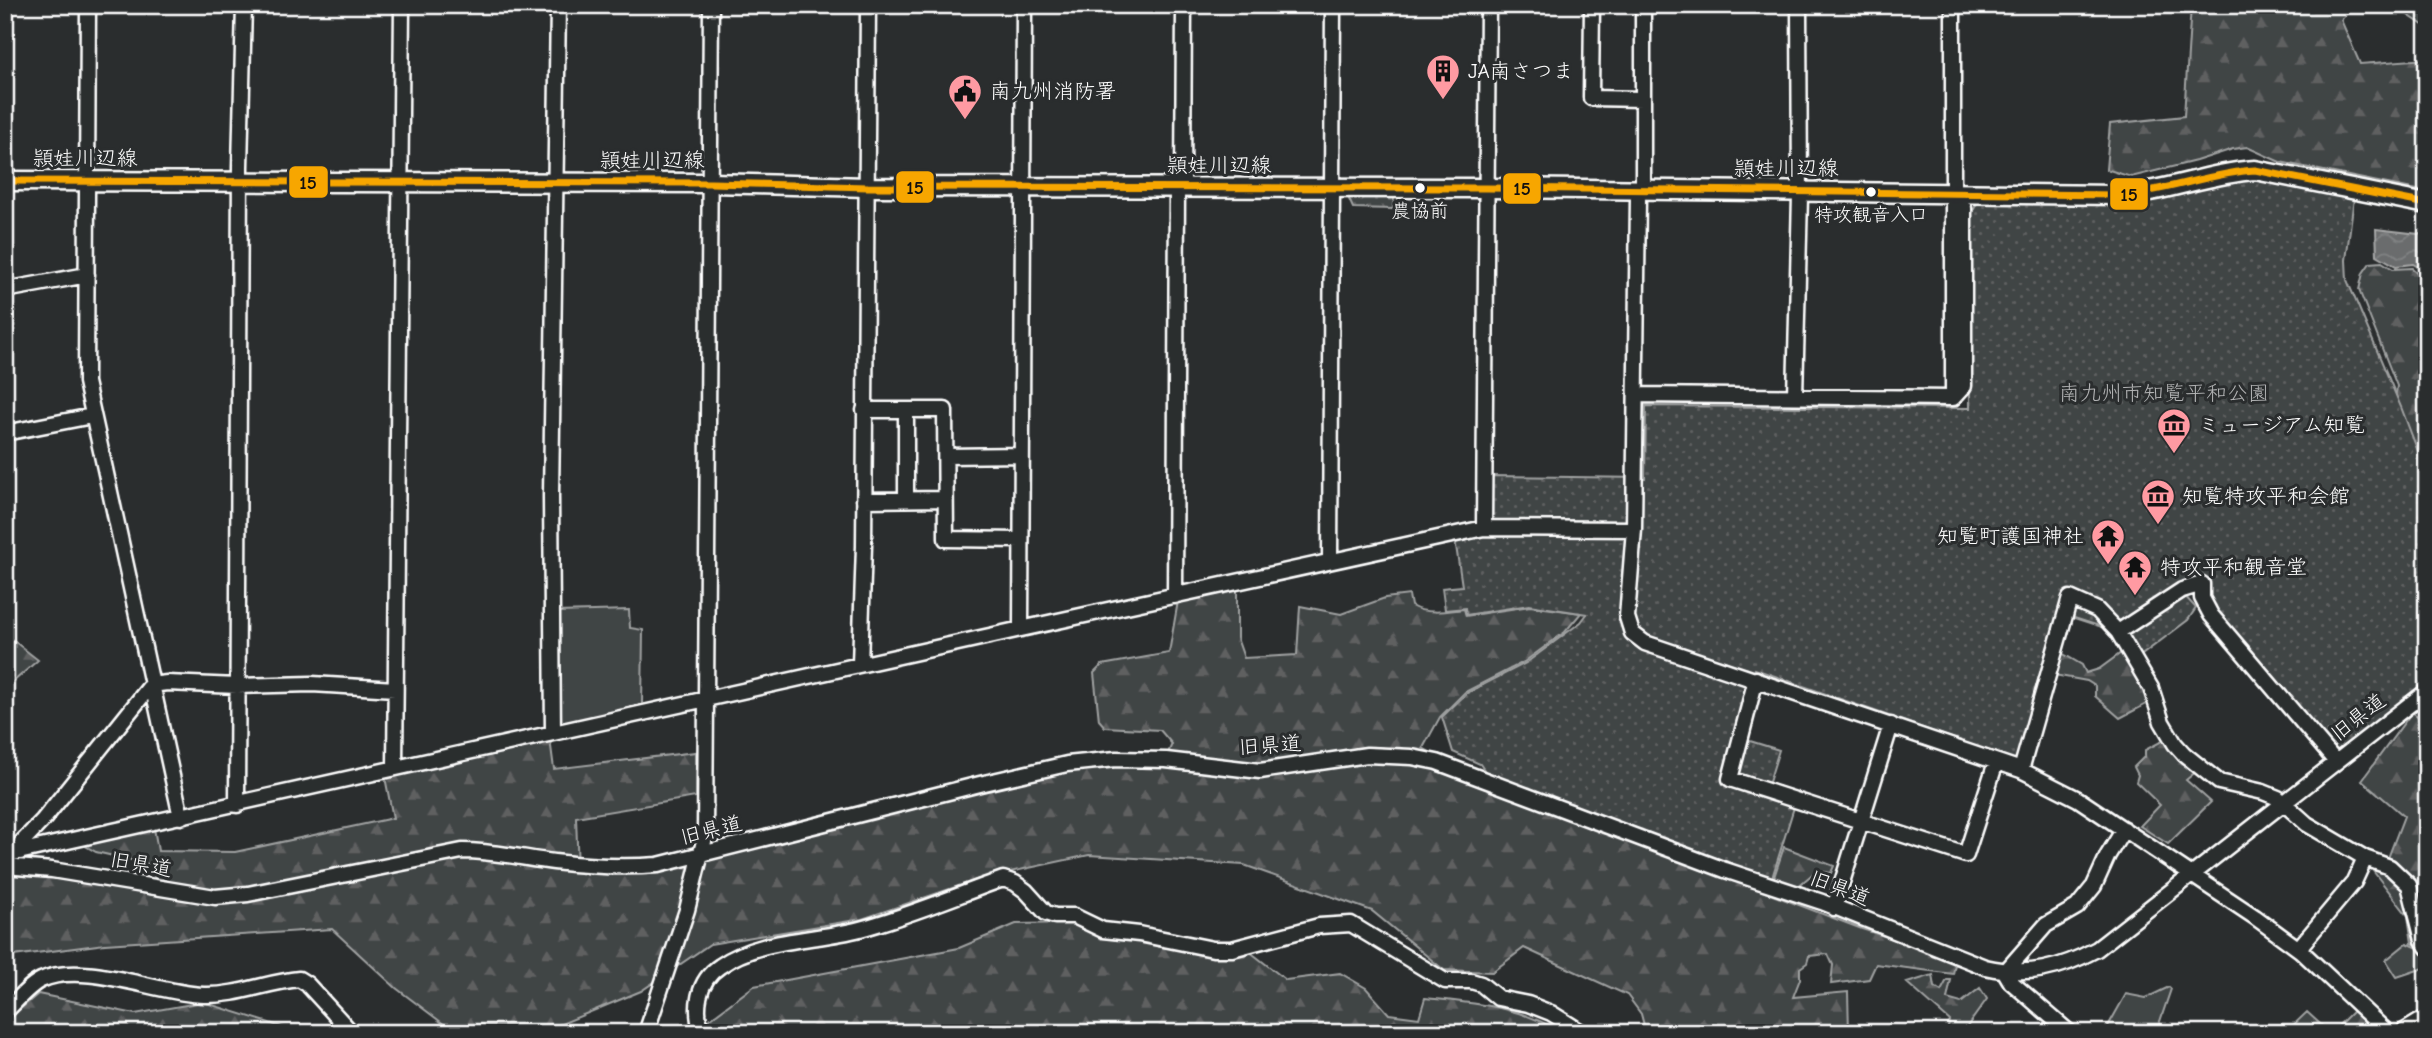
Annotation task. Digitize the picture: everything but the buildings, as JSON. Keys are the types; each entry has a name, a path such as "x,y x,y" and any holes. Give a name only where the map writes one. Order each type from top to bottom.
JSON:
{"main road":[{"name":"頴娃川辺線","path":"5,181 711,183 868,187 1486,188 2138,194 2255,170 2427,204"}],"street":[{"path":"88,5 86,382 181,817"},
{"path":"237,805 244,5"},
{"path":"395,768 401,5"},
{"path":"553,733 551,496 558,5"},
{"path":"646,1033 680,932 701,854 706,811 711,5"},
{"path":"860,664 868,187 868,5"},
{"path":"1021,629 1024,5"},
{"path":"1175,596 1184,5"},
{"path":"1330,561 1333,5"},
{"path":"1484,528 1488,5"},
{"path":"1592,5 1591,98 1642,99"},
{"path":"1643,5 1643,177 1638,197 1634,529 1627,617 1632,632 1645,643 2021,770 2070,794 2300,950 2388,1033"},
{"path":"1796,396 1800,191 1799,5"},
{"path":"1637,395 1953,398 1964,386 1964,208 1952,193 1953,5"},
{"path":"5,290 87,275"},
{"path":"864,410 945,410 946,539 1021,540"},
{"path":"906,410 906,499"},
{"path":"5,433 92,416"},
{"path":"946,456 1021,455"},
{"path":"864,500 945,499"},
{"path":"13,853 1484,528 1634,529"},
{"path":"2118,632 2182,590 2202,584 2202,598 2211,615 2336,762"},
{"path":"2021,770 2070,598 2097,610 2118,632 2151,688 2162,722 2184,754 2218,782 2263,792 2284,803 2307,824 2365,858 2390,867 2409,885 2427,947"},
{"path":"1756,680 1730,779 1966,855 1996,762"},
{"path":"13,853 43,820 151,685 312,684 394,689"},
{"name":"旧県道","path":"5,866 52,870 215,897 248,894 462,851 485,851 552,862 621,868 658,865 1067,764 1116,759 1166,760 1261,771 1367,755 1412,757 1437,762 1834,908 1985,967 2005,972 2043,970 2062,966 2098,949 2427,691"},
{"path":"1834,908 1891,725"},
{"path":"2070,1033 2011,982 2005,972 2046,925 2077,907 2094,886 2124,829"},
{"path":"2300,950 2354,882 2365,858"},
{"path":"702,1033 696,1014 703,987 708,976 720,965 743,954 780,943 859,930 1003,879 1026,891 1046,913 1074,916 1103,930 1139,934 1213,949 1232,949 1319,926 1351,924 1445,981 1471,981 1481,984 1498,998 1528,1004 1551,1013 1583,1033"},
{"path":"5,1012 38,981 60,974 109,978 201,995 243,991 299,979 307,984 352,1033"},
{"path":"2401,1033 2427,1017"}],"green space":[{"path":"2191,5 2229,5 2250,9 2251,5 2354,5 2341,20 2360,64 2427,59 2427,192 2280,162 2247,147 2131,177 2106,169 2110,124 2184,116"},
{"path":"2393,5 2427,5 2427,27 2426,27"},
{"name":"南九州市知覧平和公園","path":"2253,178 2354,198 2346,260 2347,280 2427,475 2427,685 2337,754 2208,606 2206,579 2124,625 2102,627 2074,618 2070,610 2020,762 1755,669 1737,737 1779,750 1765,795 1795,804 1772,878 1695,853 1489,777 1480,764 1453,752 1442,717 1467,693 1526,663 1581,622 1587,614 1529,605 1466,615 1465,608 1445,610 1442,588 1462,586 1455,539 1488,533 1488,476 1645,478 1646,406 1970,408 1969,219 1976,205 1983,201 2141,203"},
{"path":"1348,197 1394,197 1393,209 1353,208"},
{"path":"2382,262 2393,269 2412,268 2427,281 2427,497 2391,425 2397,386 2359,290 2363,273 2370,263"},
{"path":"1237,591 1237,638 1244,658 1297,655 1300,606 1341,614 1385,598 1409,595 1411,606 1417,609 1437,612 1464,609 1466,616 1530,606 1581,613 1565,632 1524,662 1465,692 1440,717 1423,748 1489,787 1862,929 1956,959 1953,974 1876,964 1869,979 1831,984 1833,965 1828,954 1809,956 1807,963 1800,968 1800,979 1793,997 1848,992 1849,1033 1646,1033 1641,1014 1627,995 1524,948 1492,972 1444,970 1372,911 1244,865 1089,855 982,878 862,919 710,944 641,991 554,1027 445,1025 396,988 332,929 105,944 5,957 5,870 156,891 153,865 96,852 82,844 154,828 158,851 235,852 393,818 385,777 550,739 554,769 696,752 696,797 576,817 578,870 657,870 1054,774 1168,753 1172,744 1160,730 1105,727 1099,720 1094,673 1102,665 1169,653 1178,601"},
{"path":"2182,593 2196,608 2188,620 2139,657 2122,632"},
{"path":"629,610 630,628 643,630 642,705 559,725 557,612"},
{"path":"5,634 38,660 5,689"},
{"path":"2125,650 2152,701 2120,718 2095,696 2095,686 2087,681 2054,675 2060,652 2082,665 2086,673 2099,669"},
{"path":"2412,712 2427,723 2427,946 2422,947 2412,943 2408,916 2373,871 2388,858 2404,816 2362,780"},
{"path":"2166,739 2198,770 2186,780 2211,802 2168,844 2140,826 2160,805 2136,782 2138,775 2134,767 2145,756 2145,750"},
{"path":"1784,847 1834,866 1831,873 1816,871 1796,888 1773,880"},
{"path":"1072,923 1209,955 1249,951 1286,980 1340,973 1366,988 1389,1014 1419,1018 1425,998 1513,1011 1562,1033 691,1033 754,986 959,948 1016,924"},
{"path":"2407,943 2427,952 2427,967 2397,977 2386,960"},
{"path":"1933,975 1935,987 1941,991 1947,980 1951,980 1947,999 1961,1003 1980,988 1987,999 1964,1031 1966,1033 1946,1033 1950,1021 1907,983"},
{"path":"2169,987 2171,989 2156,1033 2111,1033 2107,1028 2126,994 2146,998"},
{"path":"38,994 135,1014 203,1002 301,1033 5,1033 5,1022"},
{"path":"2353,1011 2377,1033 2331,1033"},
{"path":"2307,1012 2330,1033 2285,1033"}],"water":[{"path":"2376,229 2427,235 2427,272 2413,264 2396,266 2377,255"}],"transit line":[{"name":"15","path":"5,181 1486,188 2120,195 2255,170 2427,204"}],"place":[{"name":"JA南さつま","path":"1443,101"},
{"name":"南九州消防署","path":"965,121"},
{"name":"農協前","path":"1420,188"},
{"name":"特攻観音入口","path":"1871,192"},
{"name":"ミュージアム知覧","path":"2174,455"},
{"name":"知覧特攻平和会館","path":"2158,526"},
{"name":"知覧町護国神社","path":"2108,566"},
{"name":"特攻平和観音堂","path":"2135,597"}]}
